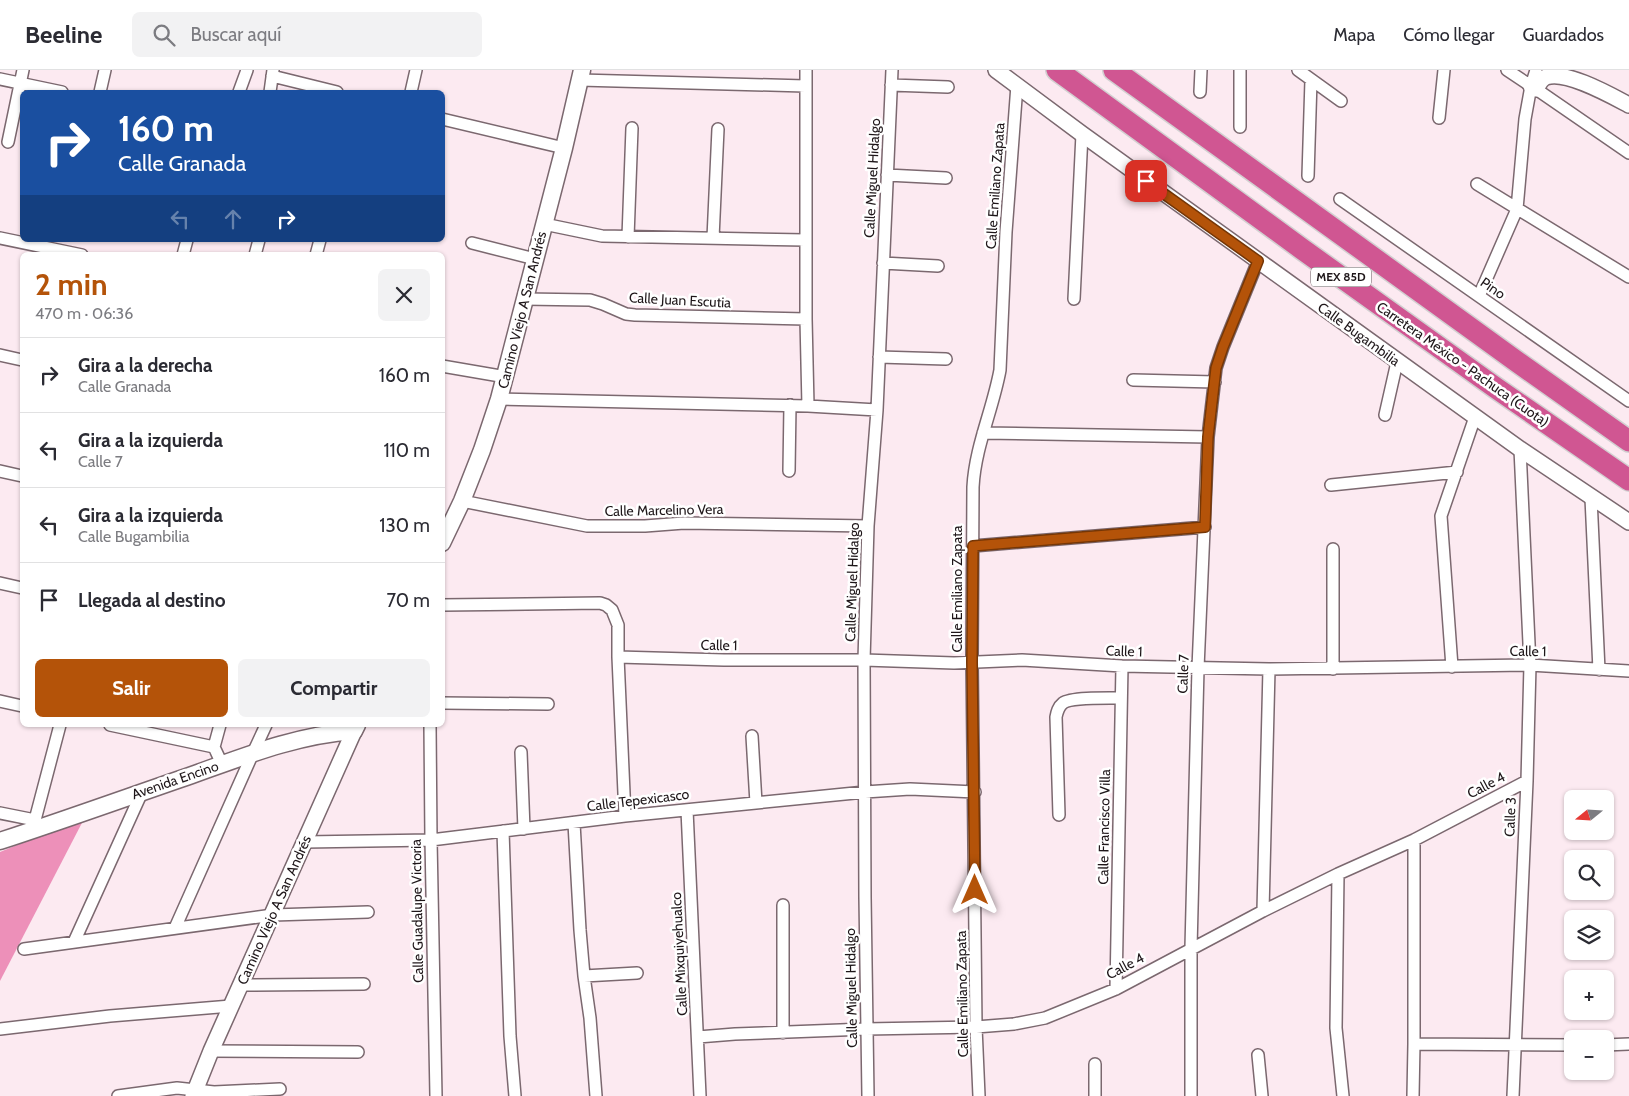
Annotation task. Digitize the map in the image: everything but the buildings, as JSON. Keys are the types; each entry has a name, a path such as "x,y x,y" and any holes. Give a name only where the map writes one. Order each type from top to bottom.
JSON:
{"highway":[{"name":"Carretera México - Pachuca (Cuota)","path":"1057,70 1302,249 1629,480"},
{"name":"MEX 85D","path":"1114,70 1508,355 1629,440"}],"main road":[{"name":"Camino Viejo A San Andrés","path":"445,537 462,501 500,398 581,75"},
{"name":"Avenida Encino","path":"0,841 34,825 142,792 253,753 297,740 355,728"}],"street":[{"path":"8,142 23,70"},
{"path":"100,90 105,70"},
{"path":"240,90 247,70"},
{"path":"411,90 416,70"},
{"path":"806,70 808,406"},
{"name":"Calle Miguel Hidalgo","path":"868,1096 864,660 868,526 877,410 892,70"},
{"name":"Calle Bugambilia","path":"996,70 1397,362 1591,498 1629,522"},
{"path":"1200,92 1201,70"},
{"path":"1240,70 1240,127"},
{"path":"1298,70 1341,100"},
{"path":"1439,118 1444,70"},
{"path":"1507,70 1629,153"},
{"path":"1479,296 1517,209 1525,119 1536,70"},
{"path":"270,90 273,73 330,90"},
{"path":"1533,87 1546,77 1558,74 1567,75 1629,105"},
{"path":"581,75 805,86"},
{"path":"0,79 53,90"},
{"path":"1308,176 1311,80"},
{"path":"891,85 948,87"},
{"name":"Calle Emiliano Zapata","path":"979,1096 976,1026 972,662 974,467 1000,370 1006,232 1017,85"},
{"path":"445,119 564,148"},
{"path":"628,237 632,128"},
{"path":"713,238 718,129"},
{"path":"1074,299 1082,134"},
{"path":"886,175 946,178"},
{"path":"1477,184 1629,277"},
{"name":"Pino","path":"1340,199 1629,401"},
{"path":"544,224 592,234 628,237 806,240"},
{"path":"0,238 68,252"},
{"path":"472,243 535,259"},
{"name":"Calle 7","path":"1191,1096 1198,668 1208,437 1216,368 1258,261"},
{"path":"883,263 938,266"},
{"name":"Calle Juan Escutia","path":"524,299 590,300 626,314 636,315 806,319"},
{"path":"0,355 20,360"},
{"path":"879,357 946,359"},
{"path":"1385,415 1397,362"},
{"path":"445,367 506,377"},
{"path":"1133,380 1215,382"},
{"path":"500,398 790,405 877,410"},
{"path":"789,471 790,405"},
{"path":"1452,667 1441,516 1475,417"},
{"path":"983,433 1208,437"},
{"name":"Calle 3","path":"1513,1096 1530,665 1520,449"},
{"path":"0,471 20,476"},
{"path":"1331,485 1457,472"},
{"path":"1591,498 1599,670"},
{"name":"Calle Marcelino Vera","path":"462,501 587,526 645,526 684,523 868,526"},
{"path":"973,546 1205,527"},
{"path":"1333,549 1333,669"},
{"path":"0,583 20,588"},
{"path":"445,605 600,603 612,610 618,625 626,816"},
{"name":"Calle 1","path":"618,657 954,662 1022,660 1122,666 1269,669 1530,665 1629,672"},
{"name":"Calle Francisco Villa","path":"1116,988 1122,666"},
{"path":"1263,911 1269,669"},
{"path":"1059,815 1056,717 1060,705 1070,700 1121,698"},
{"path":"0,701 20,706"},
{"path":"445,704 548,704"},
{"path":"0,813 34,825 59,727"},
{"path":"119,727 214,747"},
{"path":"219,727 214,747 222,764"},
{"path":"175,928 265,727"},
{"name":"Calle Guadalupe Victoria","path":"430,727 436,1096"},
{"name":"Camino Viejo A San Andrés","path":"194,1093 355,728"},
{"path":"752,736 756,803"},
{"path":"521,752 524,828"},
{"name":"Calle 4","path":"698,1037 976,1026 1032,1022 1045,1018 1085,1003 1116,988 1263,911 1338,874 1414,840 1526,781"},
{"name":"Calle Tepexicasco","path":"305,842 431,840 626,816 865,792 910,789 974,792"},
{"path":"74,942 142,792"},
{"name":"Calle Mixquiyehualco","path":"687,810 700,1096"},
{"path":"574,823 584,976 590,1018 596,1096"},
{"path":"504,831 510,1036 515,1096"},
{"path":"1413,1096 1414,840"},
{"path":"1338,874 1336,1028 1343,1096"},
{"path":"782,905 783,1033"},
{"path":"24,949 272,915 368,912"},
{"path":"584,976 637,973"},
{"path":"241,985 364,984"},
{"path":"0,1029 110,1016 231,1006"},
{"path":"1414,1044 1564,1045"},
{"path":"1614,1045 1629,1044"},
{"path":"211,1051 358,1052"},
{"path":"1258,1055 1262,1096"},
{"path":"1095,1064 1095,1096"},
{"path":"118,1096 178,1088 194,1093 280,1089"}],"shaded area":[{"path":"85,817 0,981 0,852"}],"route":[{"path":"975,890 972,662 973,546 1205,527 1210,408 1216,368 1258,261 1146,181"}]}
